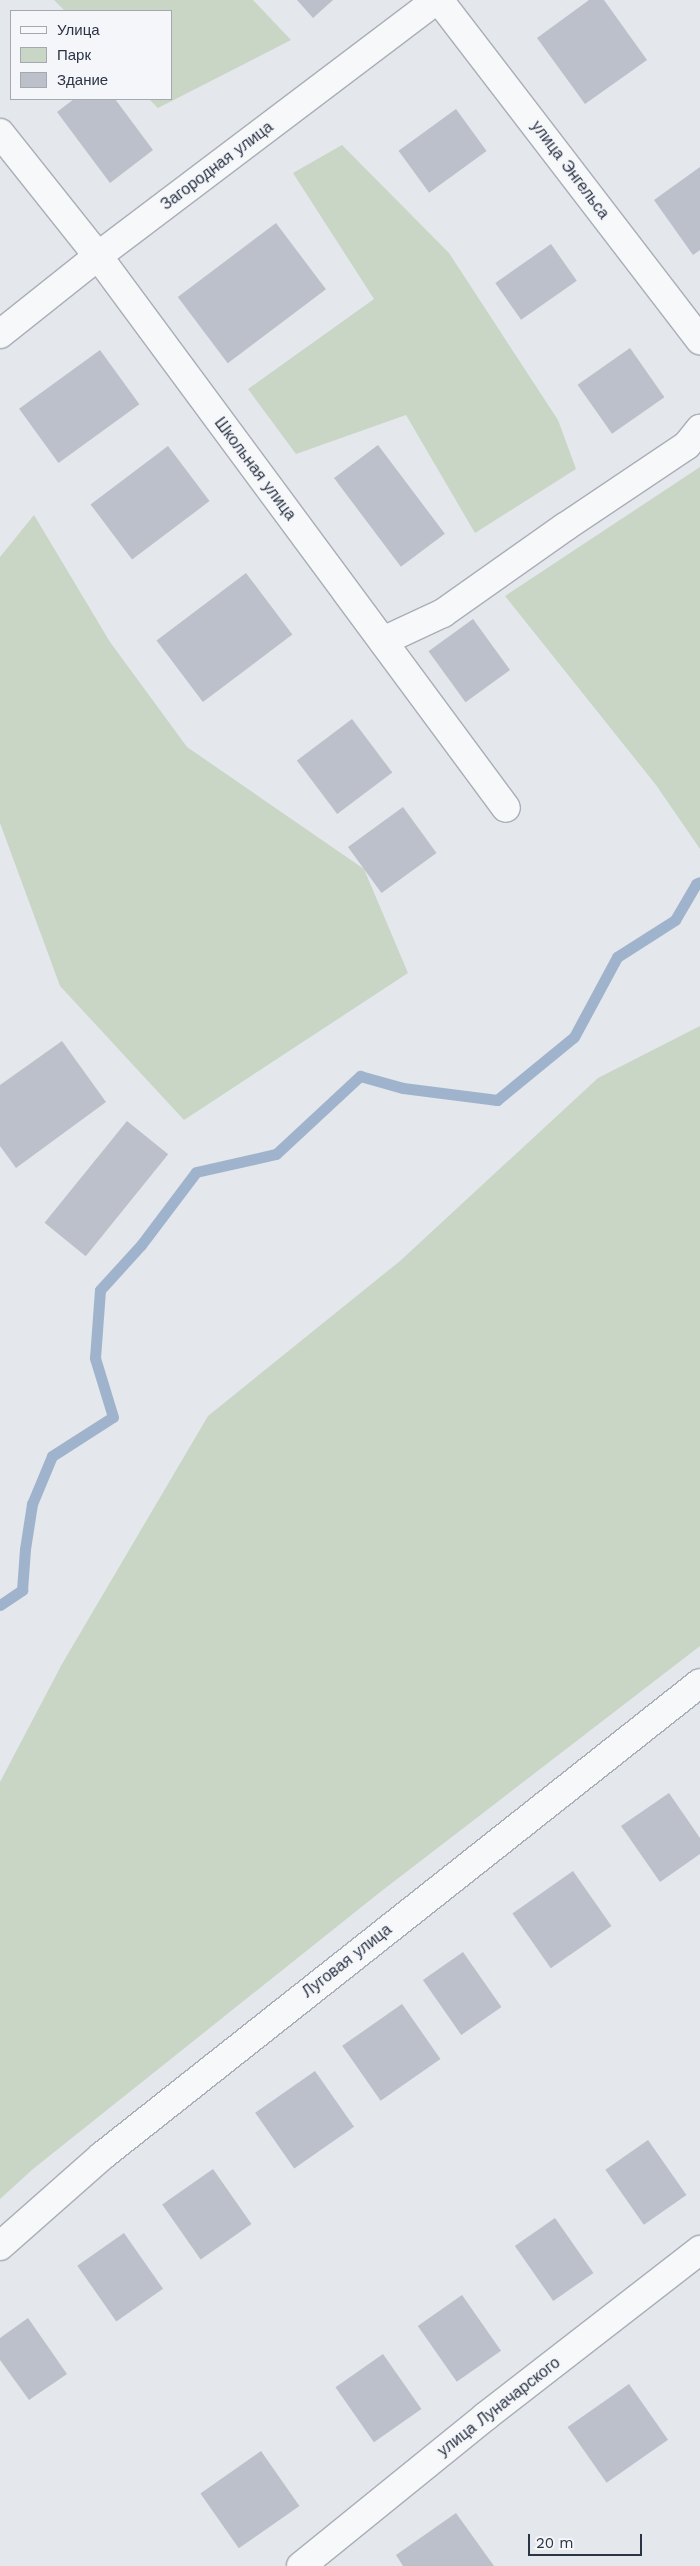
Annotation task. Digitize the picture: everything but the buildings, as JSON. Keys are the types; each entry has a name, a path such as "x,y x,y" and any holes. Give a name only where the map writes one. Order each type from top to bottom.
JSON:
{"street":[{"name":"Загородная улица","path":"0,334 98,256 438,0"},
{"name":"улица Энгельса","path":"438,0 700,340"},
{"name":"Школьная улица","path":"0,133 98,256 506,808"},
{"path":"383,641 443,614 565,527 687,445 700,429"},
{"name":"Луговая улица","path":"0,2246 102,2156 700,1683"},
{"name":"улица Луначарского","path":"301,2566 486,2416 700,2250"}],"green space":[{"path":"54,0 253,0 291,40 158,108 150,100 172,100 172,10 64,10"},
{"path":"342,145 449,253 558,420 576,469 475,533 406,415 296,454 248,389 374,299 293,173"},
{"path":"700,467 700,849 656,785 505,596"},
{"path":"34,515 110,642 187,747 364,869 408,973 184,1120 60,986 0,823 0,557"},
{"path":"700,1026 700,1646 379,1893 33,2169 0,2199 0,1782 62,1664 208,1416 400,1261 598,1078"}],"waterway":[{"path":"0,1605 22,1590 25,1549 32,1504 52,1456 113,1417 95,1358 100,1290 141,1245 196,1172 276,1154 360,1076 403,1088 497,1100 574,1037 617,957 675,920 696,884 700,882"}]}
